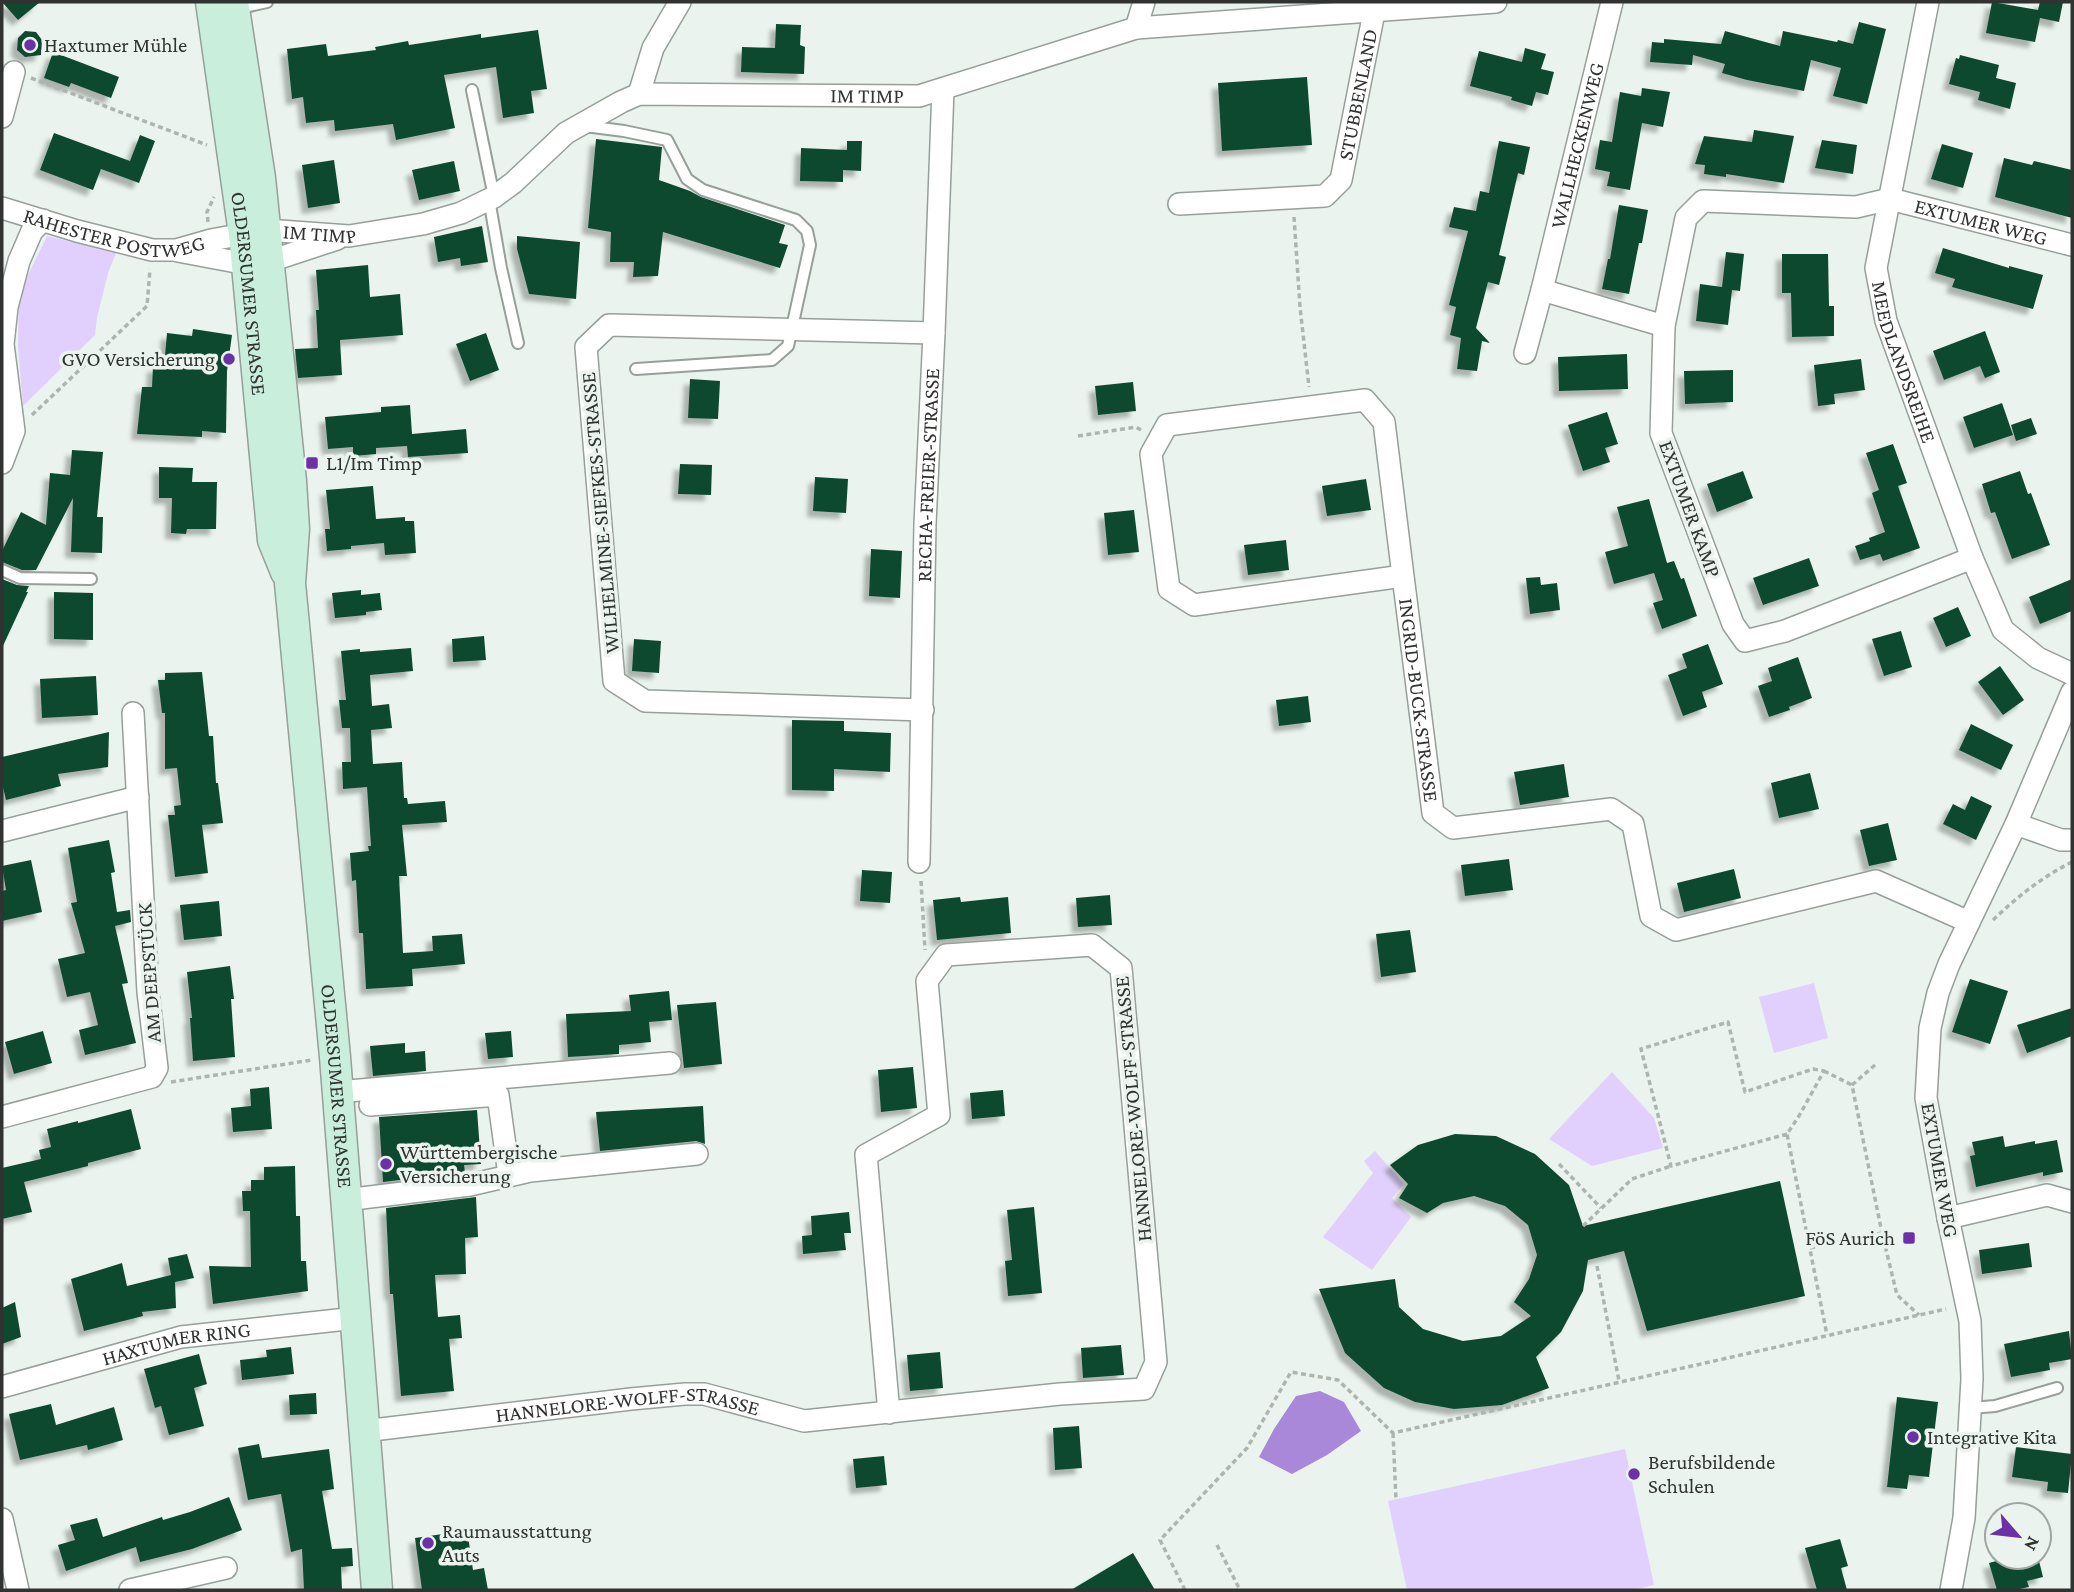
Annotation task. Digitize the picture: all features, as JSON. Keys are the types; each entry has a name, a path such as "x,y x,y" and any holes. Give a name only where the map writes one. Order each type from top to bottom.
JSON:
{"main road":[{"name":"OLDERSUMER STRASSE","path":"223,6 231,140 255,232"},
{"name":"OLDERSUMER STRASSE","path":"223,6 294,529 290,583 335,1057 377,1590"}],"street":[{"path":"639,94 653,48 680,2"},
{"path":"1136,28 1144,2"},
{"name":"IM TIMP","path":"255,232 349,236 422,224 461,214 492,198 513,183 566,133 639,94 919,96 1136,28 1376,6 1496,2"},
{"name":"WALLHECKENWEG","path":"1525,353 1612,2"},
{"name":"MEEDLANDSREIHE","path":"1928,2 1876,268 1886,321 1972,558 2003,630 2038,658 2072,674"},
{"name":"STUBBENLAND","path":"1179,204 1325,196 1341,180 1376,6"},
{"path":"2,117 15,72"},
{"name":"RECHA-FREIER-STRASSE","path":"919,862 925,524 943,89"},
{"name":"EXTUMER WEG","path":"1890,199 2072,245"},
{"name":"EXTUMER KAMP","path":"1890,199 1856,207 1703,201 1686,218 1664,326 1661,433 1733,624 1745,641 1785,631 1972,558"},
{"name":"RAHESTER POSTWEG","path":"2,208 152,250 176,250 255,232"},
{"path":"2,463 8,433 3,344 7,307 19,261 32,231 43,220"},
{"path":"176,250 258,263 349,236"},
{"path":"1542,290 1664,326"},
{"name":"WILHELMINE-SIEFKES-STRASSE","path":"923,710 645,701 614,681 586,347 609,324 934,333"},
{"name":"INGRID-BUCK-STRASSE","path":"1402,576 1194,604 1169,589 1151,454 1167,425 1365,400 1384,422 1433,813 1453,828 1611,808 1633,824 1651,916 1676,930 1876,881 1969,922"},
{"name":"EXTUMER WEG","path":"1951,1590 1964,1518 1972,1379 1970,1321 1926,1098 1930,1028 1938,993 1949,964 2016,824 2072,692"},
{"name":"AM DEEPSTÜCK","path":"133,713 148,992 157,1068 152,1077"},
{"path":"2,831 138,797"},
{"path":"2016,824 2061,840 2072,840"},
{"name":"HANNELORE-WOLFF-STRASSE","path":"364,1431 631,1399 704,1394 804,1421 916,1408 1144,1388 1156,1362 1121,968 1092,945 946,955 927,981"},
{"path":"889,1413 866,1155 939,1115 927,981"},
{"path":"337,1092 670,1063"},
{"path":"2,1117 152,1077"},
{"path":"370,1105 498,1094 509,1175"},
{"path":"345,1200 470,1185 509,1175 697,1154"},
{"path":"1948,1218 2047,1195 2072,1202"},
{"name":"HAXTUMER RING","path":"2,1387 181,1337 356,1318"},
{"path":"2,1519 18,1590"},
{"path":"130,1590 226,1568"}],"lane":[{"path":"223,6 267,2"},
{"path":"472,90 492,198 499,259 519,343"},
{"path":"579,126 624,131 667,140 687,179 703,190 796,220 807,232 810,245 788,346 772,360 636,369"},
{"path":"2,570 20,578 91,579"},
{"path":"1971,1408 1995,1406 2057,1388"}],"path":[{"path":"15,72 208,145 231,140"},
{"path":"1293,198 1300,307 1312,406"},
{"path":"8,433 147,306 152,250"},
{"path":"1078,436 1136,427 1159,440"},
{"path":"919,862 927,981"},
{"path":"1993,920 2050,873 2072,862"},
{"path":"1671,1166 1641,1049 1728,1022 1745,1092 1813,1069 1852,1085"},
{"path":"152,1077 172,1083 335,1057"},
{"path":"1852,1085 1875,1065"},
{"path":"1583,1226 1632,1179 1787,1134 1824,1072"},
{"path":"1852,1085 1897,1296 1919,1315"},
{"path":"1787,1134 1827,1335"},
{"path":"1559,1164 1601,1208"},
{"path":"1810,1248 1882,1233"},
{"path":"1597,1266 1619,1381"},
{"path":"1393,1433 1966,1305"},
{"path":"1185,1590 1160,1541 1247,1448 1291,1372 1338,1380 1393,1433 1396,1500"},
{"path":"1217,1545 1239,1589 1232,1590"}],"shaded area":[{"path":"47,236 116,253 108,273 95,335 23,406 18,347 19,293"},
{"path":"1814,983 1828,1038 1774,1053 1759,997"},
{"path":"1612,1072 1654,1118 1663,1148 1592,1166 1549,1139"},
{"path":"1375,1151 1404,1184 1392,1198 1411,1217 1372,1270 1323,1237 1373,1173 1364,1161"},
{"path":"1320,1391 1344,1402 1361,1431 1327,1455 1292,1474 1259,1457 1296,1396"},
{"path":"1625,1449 1654,1585 1632,1590 1407,1590 1388,1501"}],"building":[{"path":"2,2 40,2 18,20"},
{"path":"1992,2 2038,10 2040,2 2063,2 2059,22 2040,18 2035,42 1986,33"},
{"path":"1859,22 1886,29 1867,104 1833,96 1841,68 1811,60 1804,91 1722,73 1725,64 1693,55 1692,65 1650,62 1652,42 1664,43 1664,39 1721,44 1725,31 1780,46 1783,31 1853,44"},
{"path":"776,24 801,25 800,45 805,47 804,74 741,72 742,47 775,48"},
{"path":"538,30 547,89 531,91 534,113 503,118 496,67 444,75 455,128 396,140 393,124 335,131 334,120 306,123 303,97 292,99 287,49 326,44 328,56 376,50 375,47 408,41 409,45 481,34 481,38"},
{"name":"Haxtumer Mühle","path":"25,31 36,32 42,40 41,55 25,57 17,50 18,38"},
{"path":"1525,48 1546,54 1541,69 1554,72 1548,95 1536,92 1532,106 1511,100 1512,97 1470,86 1479,51 1522,62"},
{"path":"53,52 119,77 111,98 71,83 69,87 44,78"},
{"path":"1960,55 1999,65 1996,78 2016,83 2010,109 1978,100 1980,92 1949,84 1956,58 1959,59"},
{"path":"1307,77 1312,145 1222,151 1218,83"},
{"path":"1642,88 1670,92 1663,127 1642,123 1630,190 1607,186 1610,172 1595,169 1600,140 1612,142 1620,92 1641,96"},
{"path":"1754,130 1794,136 1784,183 1726,174 1726,177 1704,174 1705,165 1695,164 1704,136 1752,142"},
{"path":"54,133 130,161 140,135 155,141 139,183 101,169 93,190 40,170"},
{"path":"596,139 662,147 659,180 785,225 779,243 788,245 780,268 663,232 658,276 633,277 634,262 610,262 611,232 588,228"},
{"path":"1822,140 1857,145 1853,174 1815,168"},
{"path":"847,141 862,141 861,171 843,170 843,182 800,181 801,148 847,150"},
{"path":"1499,141 1530,147 1524,175 1518,173 1499,255 1506,257 1499,285 1488,282 1476,328 1490,343 1482,341 1477,371 1457,369 1461,338 1450,335 1456,307 1449,305 1468,231 1449,227 1454,207 1476,211 1480,191 1489,193"},
{"path":"1942,144 1973,153 1963,188 1931,179"},
{"path":"2004,158 2032,165 2034,161 2072,170 2072,218 1995,197"},
{"path":"334,160 340,203 308,208 302,165"},
{"path":"454,161 460,191 419,200 412,170"},
{"path":"1619,205 1648,210 1629,294 1602,289"},
{"path":"482,226 488,262 461,266 460,258 438,262 434,237"},
{"path":"517,236 580,242 576,299 529,294 517,249"},
{"path":"1943,248 2009,268 2043,275 2033,309 1952,287 1955,279 1935,273"},
{"path":"1726,252 1744,254 1740,291 1732,290 1728,325 1696,321 1700,284 1722,287"},
{"path":"1782,254 1828,254 1829,306 1834,306 1834,336 1792,337 1791,293 1782,293"},
{"path":"368,265 370,297 400,294 403,335 340,340 342,375 298,378 295,349 318,348 316,270"},
{"path":"193,329 232,335 227,371 226,433 202,431 202,437 137,434 142,387 152,387 153,366 164,367 167,333 192,336"},
{"path":"1985,331 2000,372 1985,378 1980,366 1944,380 1933,351"},
{"path":"486,333 499,370 470,381 456,344"},
{"path":"1627,354 1628,389 1559,391 1558,357"},
{"path":"1861,359 1865,390 1834,394 1835,404 1818,406 1814,365"},
{"path":"1733,370 1733,402 1685,404 1684,371"},
{"path":"690,379 720,381 718,419 688,418"},
{"path":"1133,382 1136,411 1098,415 1095,386"},
{"path":"2002,403 2013,435 1974,448 1963,417"},
{"path":"410,405 412,434 466,429 468,453 408,457 407,446 376,448 376,454 353,456 353,447 328,449 325,417 381,412 381,407"},
{"path":"1607,412 1618,444 1605,448 1610,462 1583,471 1568,425"},
{"path":"2031,418 2037,434 2016,441 2011,425"},
{"path":"1893,444 1907,483 1898,486 1920,548 1883,561 1880,554 1860,560 1855,546 1885,532 1872,493 1879,490 1866,453"},
{"path":"72,450 103,452 97,517 103,517 102,553 71,552 73,498 36,570 22,570 2,562 2,551 21,512 46,525 50,473 70,475"},
{"path":"680,464 712,465 711,495 678,494"},
{"path":"159,467 193,468 192,482 217,482 216,529 187,529 186,534 171,533 172,498 159,498"},
{"path":"1743,471 1753,498 1717,512 1707,484"},
{"path":"2020,471 2050,545 2012,559 1995,512 1991,513 1982,484"},
{"path":"815,477 848,479 846,513 813,511"},
{"path":"1366,479 1371,510 1327,516 1322,486"},
{"path":"373,486 376,519 405,517 405,521 414,521 416,553 385,555 384,543 327,551 325,529 330,529 326,490"},
{"path":"1649,499 1667,563 1674,561 1681,579 1684,578 1697,616 1662,629 1653,603 1663,600 1654,573 1614,584 1605,552 1628,546 1617,507"},
{"path":"1134,510 1139,552 1108,555 1104,513"},
{"path":"1286,540 1289,570 1248,575 1244,545"},
{"path":"871,549 902,551 900,598 869,596"},
{"path":"1809,558 1819,586 1763,605 1753,578"},
{"path":"1540,577 1541,585 1557,583 1560,610 1530,614 1526,578"},
{"path":"2,579 29,586 2,648"},
{"path":"2072,579 2072,611 2040,624 2029,597"},
{"path":"361,590 361,595 380,593 382,610 366,612 366,615 335,618 332,593"},
{"path":"54,592 93,593 93,640 54,639"},
{"path":"1958,607 1971,636 1946,647 1933,618"},
{"path":"1901,631 1912,667 1884,676 1872,639"},
{"path":"484,636 486,660 453,662 452,639"},
{"path":"634,639 661,641 659,673 632,671"},
{"path":"1708,644 1723,684 1702,692 1707,707 1683,716 1668,675 1687,668 1682,654"},
{"path":"411,648 413,671 370,675 372,706 389,704 392,728 371,730 373,764 402,762 404,798 407,798 408,804 445,801 447,822 402,825 407,876 399,876 403,953 433,951 432,936 462,934 465,964 412,969 413,986 366,989 363,933 359,933 356,880 352,881 350,853 369,851 368,846 371,846 367,787 343,789 342,762 351,762 350,728 342,728 339,700 346,700 341,651"},
{"path":"1798,657 1812,698 1769,717 1758,686 1772,681 1768,668"},
{"path":"2000,666 2024,700 2003,715 1978,682"},
{"path":"202,672 223,823 202,825 208,873 175,877 168,815 175,815 174,806 181,805 177,768 165,769 165,713 162,713 158,680 165,680 165,673"},
{"path":"96,676 98,715 42,718 40,679"},
{"path":"1308,696 1311,722 1279,726 1276,700"},
{"path":"792,720 844,721 844,731 891,733 890,772 834,769 834,791 792,790"},
{"path":"1971,724 2013,745 2001,770 1959,750"},
{"path":"109,732 108,767 58,774 61,786 6,800 2,783 2,757"},
{"path":"1564,764 1569,797 1520,805 1514,772"},
{"path":"1810,773 1819,809 1779,818 1771,783"},
{"path":"1971,796 1992,806 1976,840 1943,824 1953,804 1965,810"},
{"path":"1888,823 1897,860 1869,866 1860,830"},
{"path":"109,840 115,872 111,873 117,912 130,910 131,922 115,926 128,983 122,984 136,1043 85,1055 79,1030 98,1025 90,992 67,997 58,959 85,953 71,903 77,902 68,848"},
{"path":"1509,859 1513,890 1465,896 1461,865"},
{"path":"31,860 42,912 2,921 2,891 6,890 2,866"},
{"path":"1734,869 1741,898 1684,912 1677,883"},
{"path":"862,870 892,872 890,903 860,901"},
{"path":"1110,895 1112,925 1078,927 1076,898"},
{"path":"960,897 961,902 1008,897 1011,933 937,940 933,900"},
{"path":"219,901 222,936 184,940 180,905"},
{"path":"1410,930 1416,972 1381,977 1376,934"},
{"path":"230,966 234,999 231,999 235,1057 193,1061 187,972"},
{"path":"1970,979 2008,991 1990,1044 1952,1032"},
{"path":"669,991 672,1020 649,1022 651,1042 619,1045 619,1054 568,1057 566,1014 631,1011 629,995"},
{"path":"716,1002 722,1064 684,1068 677,1005"},
{"path":"2072,1008 2072,1036 2027,1053 2017,1025"},
{"path":"43,1031 52,1063 14,1074 5,1042"},
{"path":"511,1031 513,1057 488,1059 485,1033"},
{"path":"405,1043 405,1053 425,1051 426,1071 373,1076 370,1046"},
{"path":"913,1067 917,1108 881,1112 878,1070"},
{"path":"269,1087 272,1129 233,1132 231,1108 251,1106 250,1089"},
{"path":"1003,1090 1005,1116 972,1119 970,1093"},
{"path":"703,1106 705,1144 696,1141 600,1151 596,1112"},
{"path":"131,1109 141,1149 24,1182 32,1212 2,1219 2,1168 41,1159 39,1150 51,1147 47,1129"},
{"path":"477,1110 481,1164 464,1165 465,1172 383,1182 379,1117"},
{"path":"1455,1134 1496,1136 1535,1154 1569,1185 1583,1226 1780,1181 1805,1296 1647,1331 1624,1251 1588,1260 1583,1291 1561,1332 1536,1357 1549,1388 1502,1405 1454,1409 1415,1402 1384,1388 1345,1353 1319,1289 1395,1279 1399,1307 1423,1329 1463,1341 1501,1336 1531,1316 1514,1302 1529,1279 1537,1255 1528,1225 1505,1206 1474,1196 1443,1203 1427,1213 1399,1198 1408,1184 1390,1165 1418,1145"},
{"path":"2003,1136 2005,1147 2057,1140 2063,1172 2043,1176 2043,1172 1976,1187 1970,1156 1975,1155 1972,1142"},
{"path":"295,1166 296,1216 300,1216 301,1261 306,1261 308,1291 213,1304 209,1266 251,1267 250,1211 243,1211 242,1191 251,1191 251,1180 264,1180 264,1167"},
{"path":"476,1197 478,1237 465,1238 466,1274 435,1275 438,1317 460,1315 462,1338 449,1339 454,1391 401,1396 393,1294 390,1294 386,1208"},
{"path":"1034,1207 1042,1293 1008,1296 1005,1261 1012,1260 1007,1210"},
{"path":"849,1212 851,1233 844,1233 846,1250 803,1254 802,1236 812,1235 811,1216"},
{"path":"2029,1243 2032,1267 1982,1274 1979,1250"},
{"path":"187,1254 194,1278 175,1282 176,1308 142,1312 143,1316 84,1331 71,1279 122,1263 127,1286 171,1275 168,1258"},
{"path":"15,1302 21,1337 2,1344 2,1308"},
{"path":"2069,1331 2072,1359 2049,1363 2050,1370 2011,1377 2004,1344"},
{"path":"1121,1345 1124,1375 1083,1378 1081,1348"},
{"path":"291,1347 294,1374 242,1380 240,1360 267,1357 266,1350"},
{"path":"940,1352 943,1388 910,1391 907,1355"},
{"path":"199,1354 207,1384 194,1388 204,1426 169,1435 161,1406 155,1408 144,1369"},
{"path":"316,1393 317,1414 290,1415 289,1395"},
{"name":"Integrative Kita","path":"1897,1397 1938,1402 1929,1477 1909,1475 1907,1489 1887,1487"},
{"path":"51,1404 56,1425 114,1407 123,1440 88,1450 87,1445 20,1460 9,1414"},
{"path":"1079,1426 1082,1468 1055,1470 1053,1428"},
{"path":"259,1444 262,1458 329,1449 334,1489 322,1491 332,1549 352,1548 353,1566 341,1567 342,1590 304,1590 302,1549 291,1552 281,1494 248,1500 238,1448"},
{"path":"2016,1447 2072,1454 2068,1493 2047,1491 2048,1482 2012,1477"},
{"path":"884,1456 887,1485 856,1488 853,1459"},
{"path":"229,1497 242,1530 192,1549 140,1562 136,1547 66,1571 58,1545 75,1540 70,1525 97,1518 103,1537 162,1517 163,1520 190,1512"},
{"path":"450,1533 451,1538 468,1536 473,1570 484,1568 488,1590 422,1590 415,1538"},
{"path":"1840,1539 1848,1566 1841,1568 1847,1590 1817,1590 1805,1548"},
{"path":"1133,1553 1155,1590 1071,1590"},
{"path":"1991,1571 2042,1571 2043,1577 2027,1581 2029,1587 1997,1590"}],"place":[{"name":"Haxtumer Mühle","path":"30,45"},
{"name":"GVO Versicherung","path":"229,359"},
{"name":"L1/Im Timp","path":"312,463"},
{"name":"Württembergische Versicherung","path":"386,1164"},
{"name":"FöS Aurich","path":"1909,1238"},
{"name":"Integrative Kita","path":"1913,1437"},
{"name":"Berufsbildende Schulen","path":"1634,1474"},
{"name":"Raumausstattung Auts","path":"428,1543"}]}
